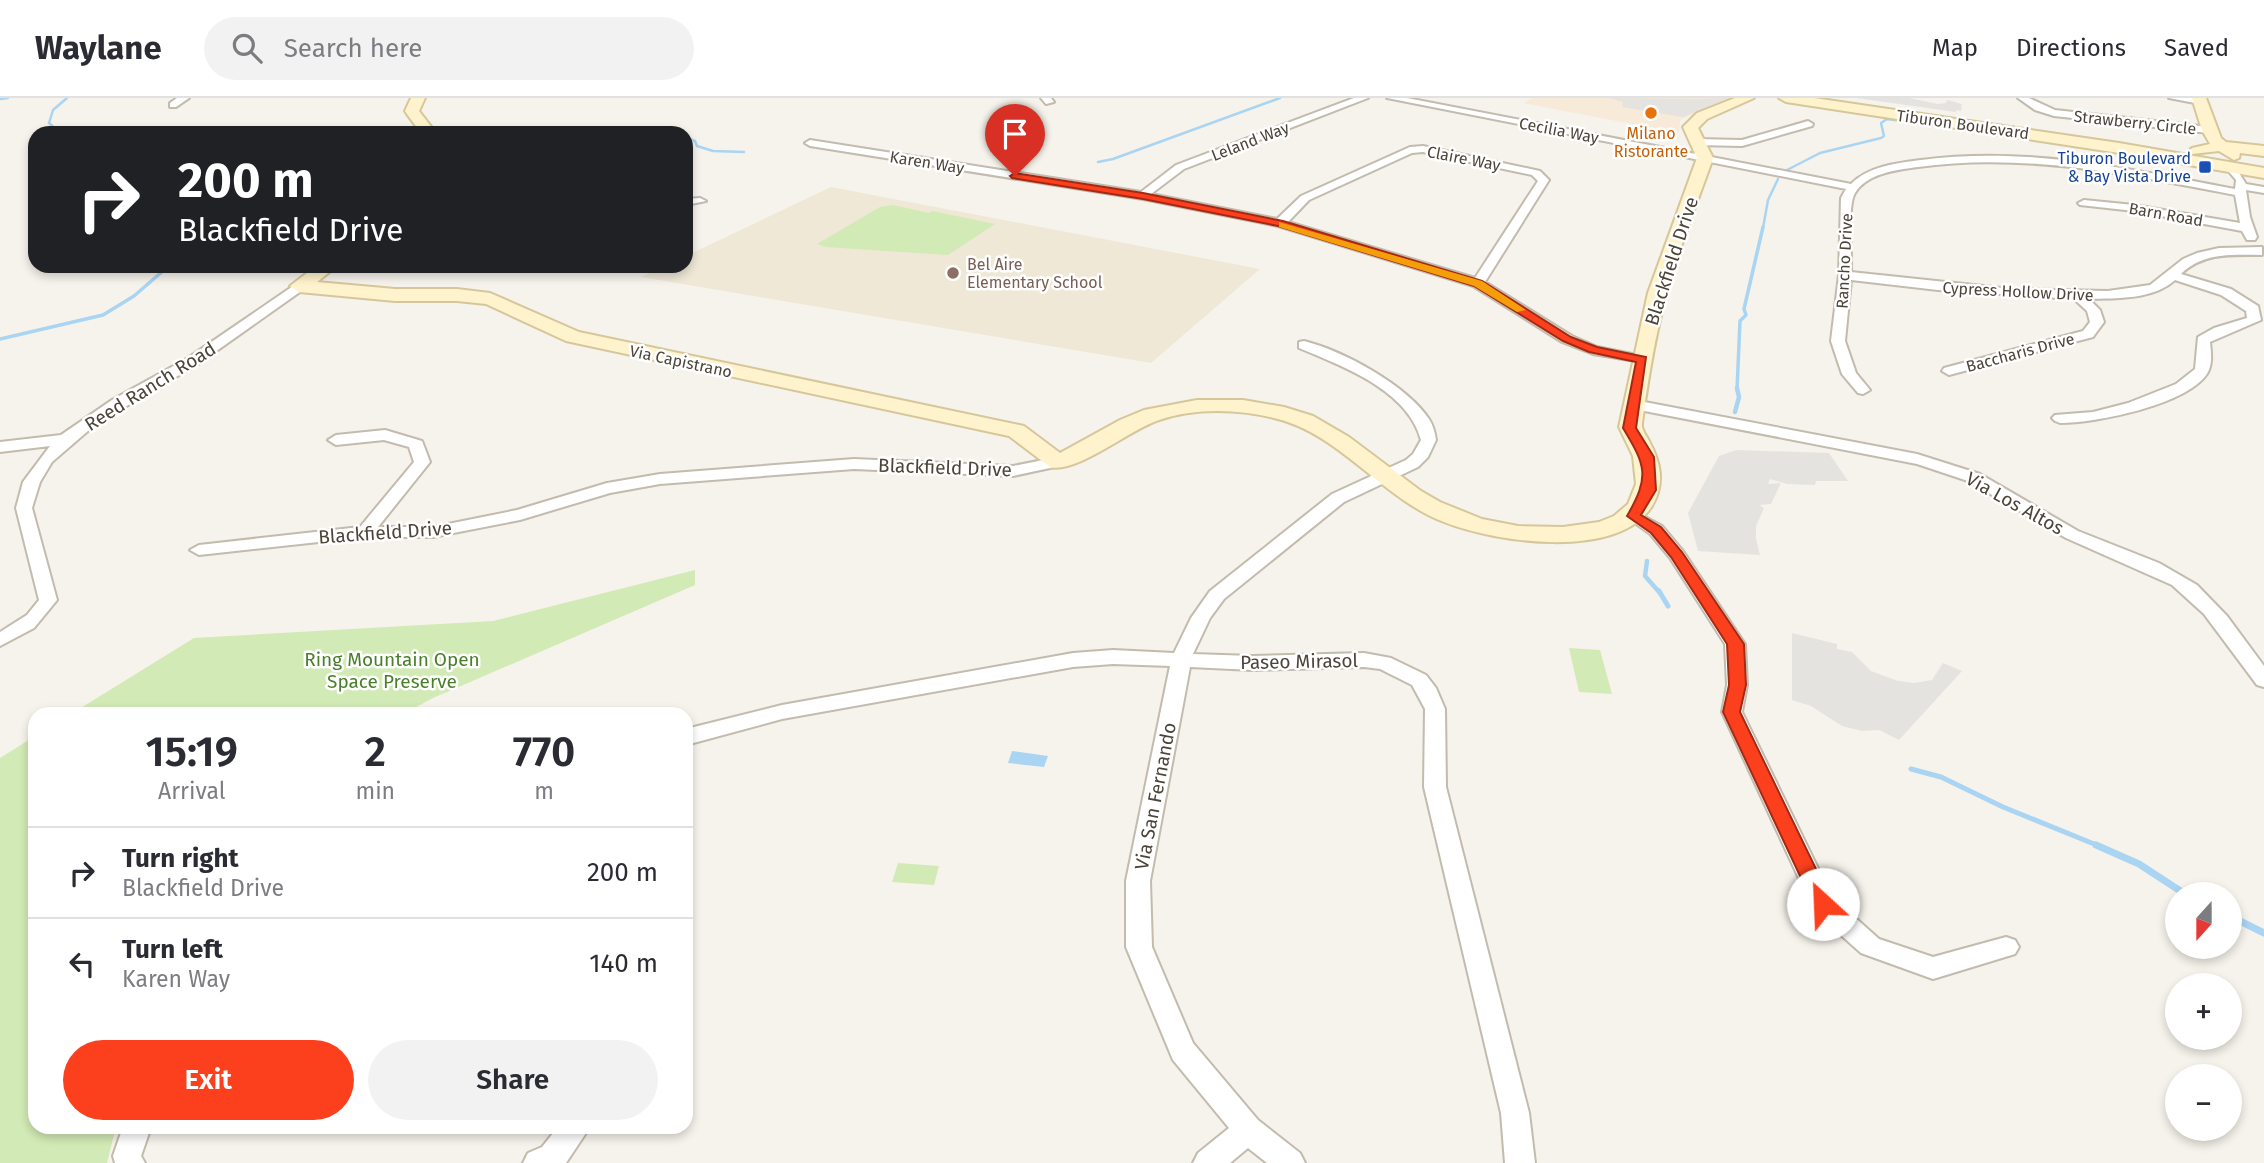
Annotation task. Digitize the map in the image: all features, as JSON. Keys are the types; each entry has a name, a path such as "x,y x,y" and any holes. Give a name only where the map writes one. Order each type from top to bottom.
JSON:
{"street":[{"path":"173,104 184,98"},
{"path":"418,98 412,111 424,126"},
{"name":"Leland Way","path":"1143,196 1180,167 1363,98"},
{"name":"Cecilia Way","path":"1392,98 1700,150 1851,187"},
{"path":"1441,107 1454,98"},
{"name":"Blackfield Drive","path":"199,550 365,532 433,532 520,515 607,488 660,480 854,464 1013,471 1058,462 1136,421 1194,406 1226,405 1259,408 1312,423 1329,432 1412,496 1441,512 1473,523 1516,532 1579,533 1610,526 1634,516 1649,490 1647,457 1630,428 1657,293 1700,150 1690,129 1694,121 1747,98"},
{"name":"Tiburon Boulevard","path":"1786,98 2234,166 2264,166"},
{"name":"Tiburon Boulevard","path":"1822,98 2155,148 2234,166"},
{"name":"Strawberry Circle","path":"2023,98 2038,108 2054,113 2208,130"},
{"name":"Strawberry Circle","path":"2174,98 2199,100"},
{"path":"2199,100 2208,130 2234,166 2247,228 2263,251"},
{"path":"1700,150 1742,143 1808,124"},
{"name":"Karen Way","path":"810,144 1143,196 1280,223 1478,284 1567,339 1593,349 1642,360"},
{"name":"Claire Way","path":"1280,223 1305,198 1410,150 1423,149 1536,173 1544,180 1478,284"},
{"path":"2234,166 2264,150"},
{"name":"Rancho Drive","path":"1863,390 1849,374 1839,341 1845,275 1847,198 1851,187 1864,178 1893,168 1967,158 2018,159 2107,168 2234,166 2264,190"},
{"path":"2234,166 2264,176"},
{"path":"693,202 700,201"},
{"name":"Barn Road","path":"2084,203 2133,208 2247,228"},
{"name":"Cypress Hollow Drive","path":"1845,275 1915,285 2079,297 2151,289 2175,276 2181,266 2195,257 2214,253 2263,251"},
{"name":"Reed Ranch Road","path":"0,640 32,621 48,600 24,509 25,497 38,469 67,439 104,412 191,362 318,273"},
{"path":"2060,418 2095,417 2148,402 2183,385 2200,373 2204,357 2203,340 2219,331 2254,320 2253,309 2226,292 2175,276"},
{"name":"Via Capistrano","path":"299,286 395,295 457,295 490,299 573,337 1016,431 1058,462"},
{"name":"Baccharis Drive","path":"1949,371 2088,334 2097,322 2093,310 2079,297"},
{"name":"Via San Fernando","path":"1290,1163 1248,1130 1183,1051 1139,947 1138,881 1181,660 1194,625 1217,595 1340,496 1420,457 1428,439 1422,418 1412,407 1350,363 1304,345"},
{"name":"Via Los Altos","path":"1634,405 1917,459 1948,467 1990,485 2041,518 2083,540 2165,573 2188,588 2207,606 2264,680"},
{"path":"336,440 385,435 416,444 422,462 365,532"},
{"path":"0,447 67,439"},
{"path":"1634,516 1656,530 1676,555 1735,644 1737,685 1732,712 1823,904 1870,946 1933,968 2006,947"},
{"name":"Paseo Mirasol","path":"693,735 782,712 1030,666 1113,657 1252,663 1364,660 1384,663 1404,671 1419,680 1429,693 1435,709 1435,788 1515,1112 1520,1163"},
{"path":"1209,1163 1248,1130"},
{"path":"130,1163 127,1156 135,1134"},
{"path":"538,1163 552,1158 571,1134"}],"shaded area":[{"path":"1533,98 1731,98 1680,120 1679,133 1523,103"},
{"path":"1609,98 1728,98 1683,117 1622,107 1623,102"},
{"path":"1856,98 1909,98 1938,104 1946,103 1947,100 1962,104 1961,111 1956,112"},
{"name":"Bel Aire Elementary School","path":"831,187 1260,269 1151,363 641,277 650,273 693,273 693,253"},
{"path":"1736,450 1829,453 1848,481 1816,481 1815,485 1787,484 1770,479 1768,484 1781,483 1771,504 1759,505 1764,508 1756,526 1760,555 1698,551 1688,513 1719,456"},
{"path":"1792,633 1837,644 1837,649 1852,652 1871,671 1898,681 1914,683 1932,680 1943,663 1962,671 1899,740 1879,730 1862,731 1842,726 1811,706 1792,700"}],"green space":[{"path":"893,205 995,224 948,255 826,247 817,244 880,207"},
{"name":"Ring Mountain Open Space Preserve","path":"695,570 695,585 416,707 82,707 194,638 493,621"},
{"path":"1569,648 1600,650 1612,694 1579,692"},
{"path":"28,740 28,1134 114,1134 107,1163 0,1163 0,758"},
{"path":"898,863 939,866 934,885 892,882"}],"water":[{"path":"1012,751 1048,756 1044,767 1008,763"}],"waterway":[{"path":"0,99 8,98"},
{"path":"52,126 49,123 53,110 67,98"},
{"path":"1098,162 1113,159 1280,98"},
{"path":"1787,170 1820,153 1881,138 1884,136 1881,123 1887,119 1930,125"},
{"path":"693,140 697,146 713,151 744,152"},
{"path":"1763,228 1768,200 1778,179"},
{"path":"1737,388 1740,321 1746,315 1744,309 1763,227"},
{"path":"0,339 103,315 134,296 161,273"},
{"path":"1735,412 1739,397 1737,388"},
{"path":"1647,561 1645,576 1660,593"},
{"path":"1659,591 1668,606"},
{"path":"1911,769 1941,777 2003,807 2099,846"},
{"path":"2096,845 2139,864 2167,882"},
{"path":"2242,922 2264,933"}],"slow traffic":[{"path":"1283,224 1478,284 1521,310"}],"place":[{"name":"Milano Ristorante","path":"1651,113"},
{"name":"Tiburon Boulevard & Bay Vista Drive","path":"2205,167"},
{"name":"Bel Aire Elementary School","path":"953,273"}],"route":[{"path":"1015,176 1143,196 1280,223 1478,284 1567,339 1593,349 1642,360 1630,428 1647,457 1649,490 1634,516 1656,530 1676,555 1735,644 1737,685 1732,712 1823,904"}]}
